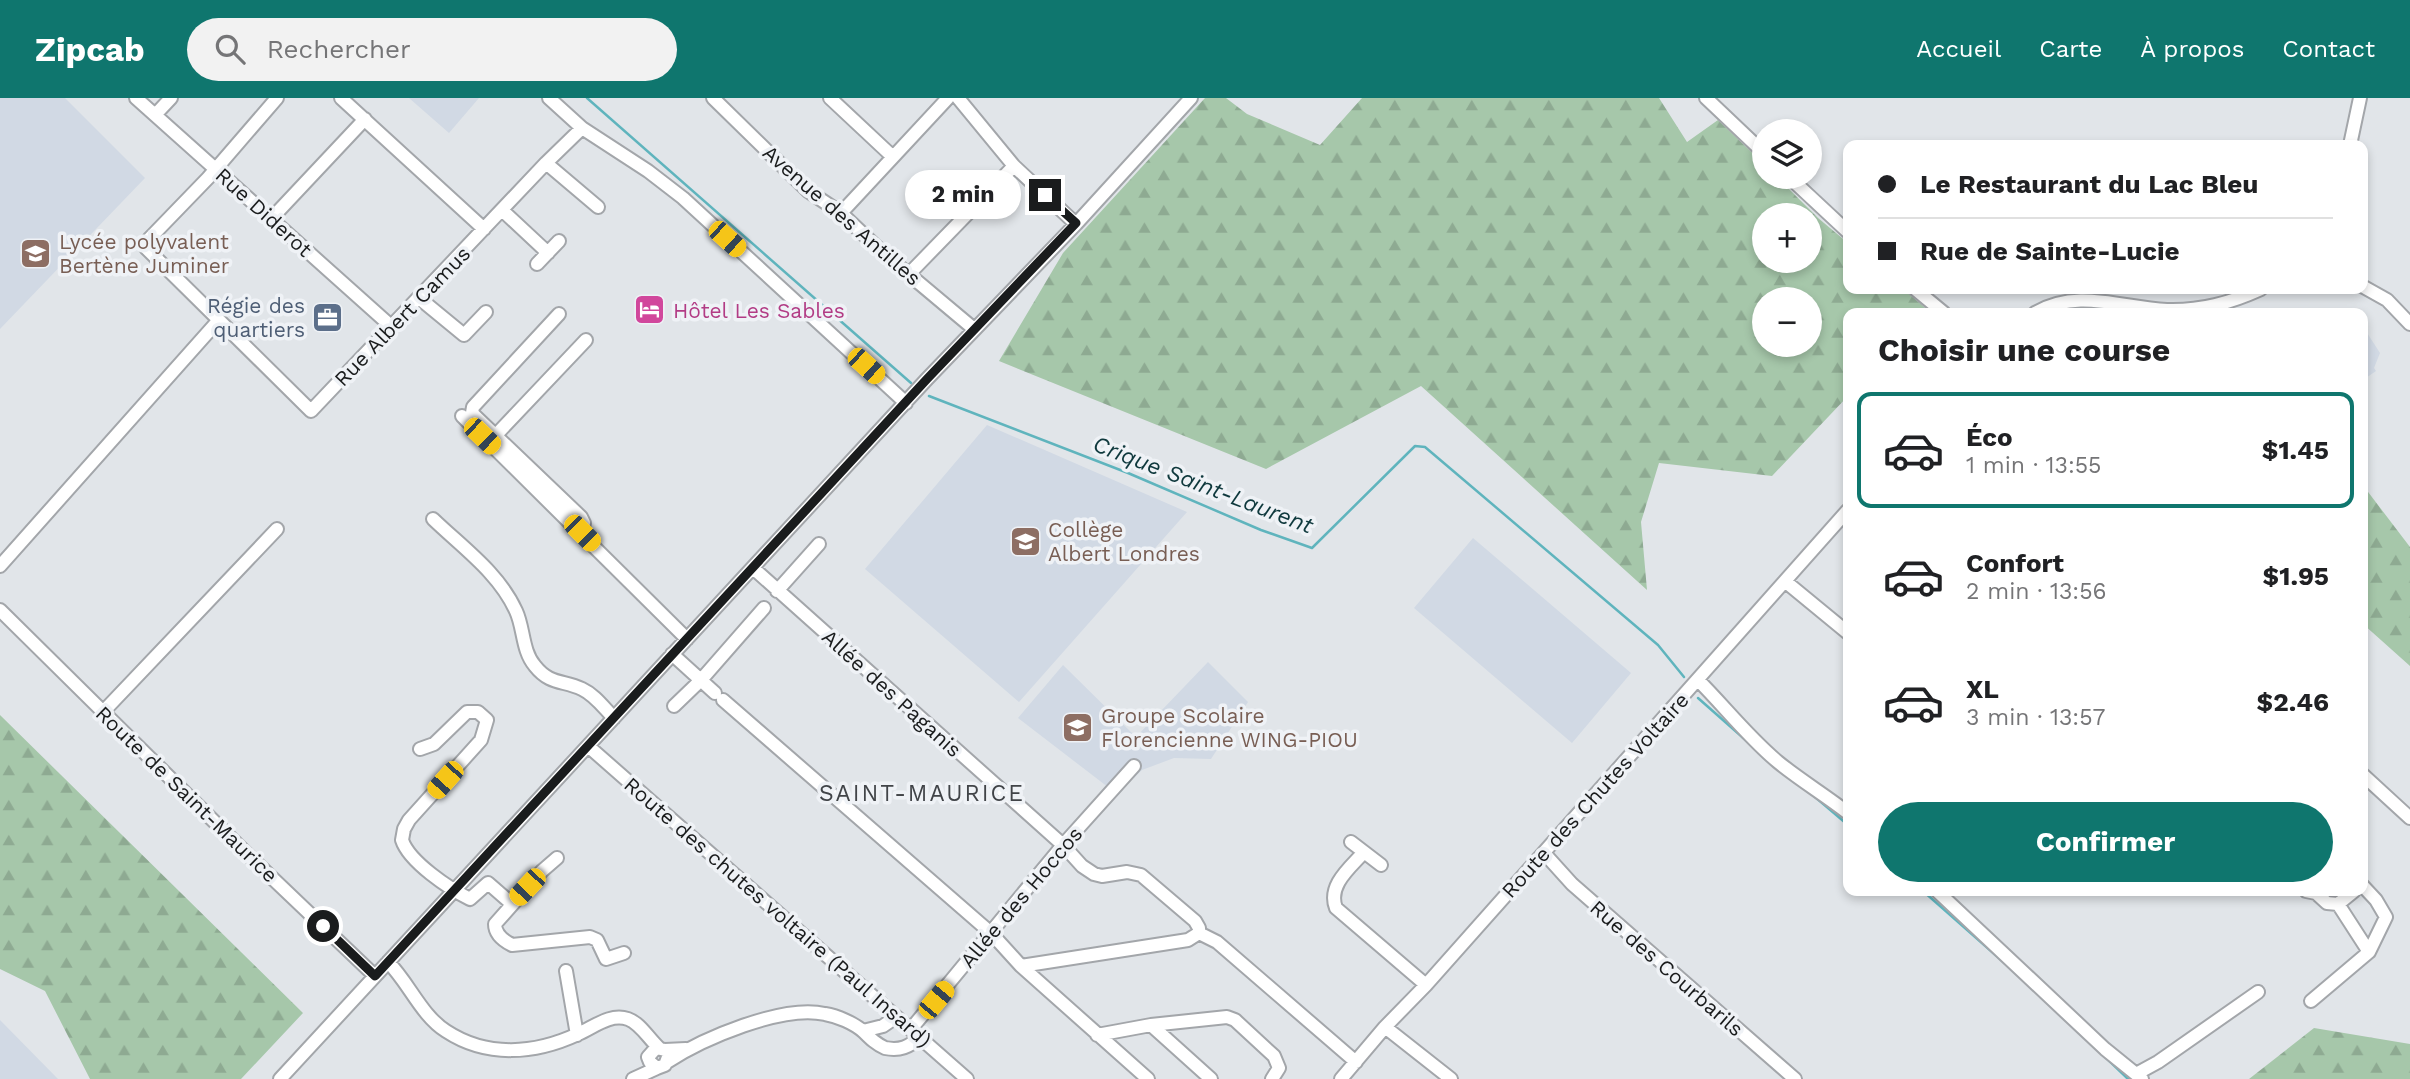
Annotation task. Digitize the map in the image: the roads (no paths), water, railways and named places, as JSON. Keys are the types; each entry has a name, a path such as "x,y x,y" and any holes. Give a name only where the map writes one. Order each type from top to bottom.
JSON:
{"street":[{"name":"Rue Diderot","path":"136,98 391,327"},
{"path":"155,115 171,98"},
{"path":"0,566 218,321 146,248 149,239 216,169 277,98"},
{"path":"341,98 484,229"},
{"path":"548,98 582,128 683,198 910,398"},
{"name":"Avenue des Antilles","path":"713,98 808,191 841,214 974,329"},
{"path":"830,98 893,157"},
{"path":"841,214 948,98"},
{"path":"958,98 1014,166 1076,223"},
{"path":"280,1079 1191,98"},
{"path":"1706,98 1752,142"},
{"path":"2351,140 2361,98"},
{"path":"271,219 365,119"},
{"name":"Rue Albert Camus","path":"218,321 311,411 582,128"},
{"path":"546,163 598,207"},
{"path":"909,274 1014,166"},
{"path":"937,188 964,215"},
{"path":"1802,189 1843,227"},
{"path":"502,210 548,253"},
{"path":"537,264 559,240"},
{"path":"2368,289 2387,300 2410,324"},
{"path":"1921,294 1938,308"},
{"path":"2045,308 2078,294 2155,308"},
{"path":"2203,308 2248,294"},
{"path":"419,298 464,335 486,312"},
{"path":"559,314 473,407 472,413 581,517 584,523 582,533"},
{"path":"496,435 586,340"},
{"path":"462,416 687,639"},
{"path":"433,519 492,575 506,593 520,621 528,656 537,669 551,680 588,692 614,718"},
{"name":"Route des Chutes Voltaire","path":"1341,1079 1843,521"},
{"path":"103,712 276,530"},
{"path":"778,591 819,544"},
{"name":"Allée des Paganis","path":"752,568 1063,845 1082,866 1102,876 1127,872 1140,875 1195,921 1199,925 1199,933 1217,942 1356,1062"},
{"path":"1786,582 1843,629"},
{"path":"674,706 701,680 764,608"},
{"name":"Route de Saint-Maurice","path":"0,610 375,976"},
{"path":"673,654 991,933 1021,966 1148,1079"},
{"path":"1698,680 1724,706 1736,724 1779,763 1843,809"},
{"path":"420,749 434,744 467,712 478,712 487,720 481,740 410,820 402,834 407,850 453,890 470,899 488,883 512,904"},
{"name":"Route des chutes voltaire (Paul Insard)","path":"588,746 967,1079"},
{"name":"Allée des Hoccos","path":"915,1033 991,933 1063,845 1133,766"},
{"path":"2368,780 2410,818"},
{"path":"1352,842 1381,865"},
{"path":"1364,852 1337,885 1333,897 1336,908 1426,985"},
{"name":"Rue des Courbarils","path":"1544,853 1572,884 1795,1079"},
{"path":"557,858 495,924 504,942 512,945 590,937 597,940 606,959 624,953"},
{"path":"2311,1001 2369,951 2386,917 2368,891"},
{"path":"1942,896 2084,1030 2139,1077 2258,992"},
{"path":"2319,896 2327,903 2338,904 2348,896"},
{"path":"2338,904 2369,951"},
{"path":"1021,966 1188,940 1199,933"},
{"path":"388,962 443,1030 466,1042 502,1051 520,1051 577,1035 607,1019 620,1017 632,1021 646,1036 658,1056"},
{"path":"566,971 577,1035"},
{"path":"636,1077 658,1056 688,1048 773,1016 807,1012 826,1014 863,1031 873,1042 892,1050 906,1047 915,1033"},
{"path":"1097,1035 1221,1016 1231,1018 1276,1058 1279,1068 1272,1079"},
{"path":"863,1031 883,1026 896,1017"},
{"path":"1151,1025 1211,1079"},
{"path":"1385,1027 1451,1079"}],"waterway":[{"name":"Crique Saint-Laurent","path":"587,98 911,383"},
{"name":"Crique Saint-Laurent","path":"929,396 1312,548 1415,446 1425,447 1658,645 1684,677"},
{"name":"Crique Saint-Laurent","path":"1698,698 1749,743"},
{"name":"Crique Saint-Laurent","path":"1808,791 1843,821"},
{"name":"Crique Saint-Laurent","path":"1929,896 2008,966"},
{"name":"Crique Saint-Laurent","path":"2100,1052 2128,1079"}],"place":[{"name":"Lycée polyvalent Bertène Juminer","path":"36,253"},
{"name":"Hôtel Les Sables","path":"650,310"},
{"name":"Régie des quartiers","path":"328,317"},
{"name":"Collège Albert Londres","path":"1025,541"},
{"name":"Groupe Scolaire Florencienne WING-PIOU","path":"1078,727"}],"district":[{"name":"SAINT-MAURICE","path":"922,793"}]}
